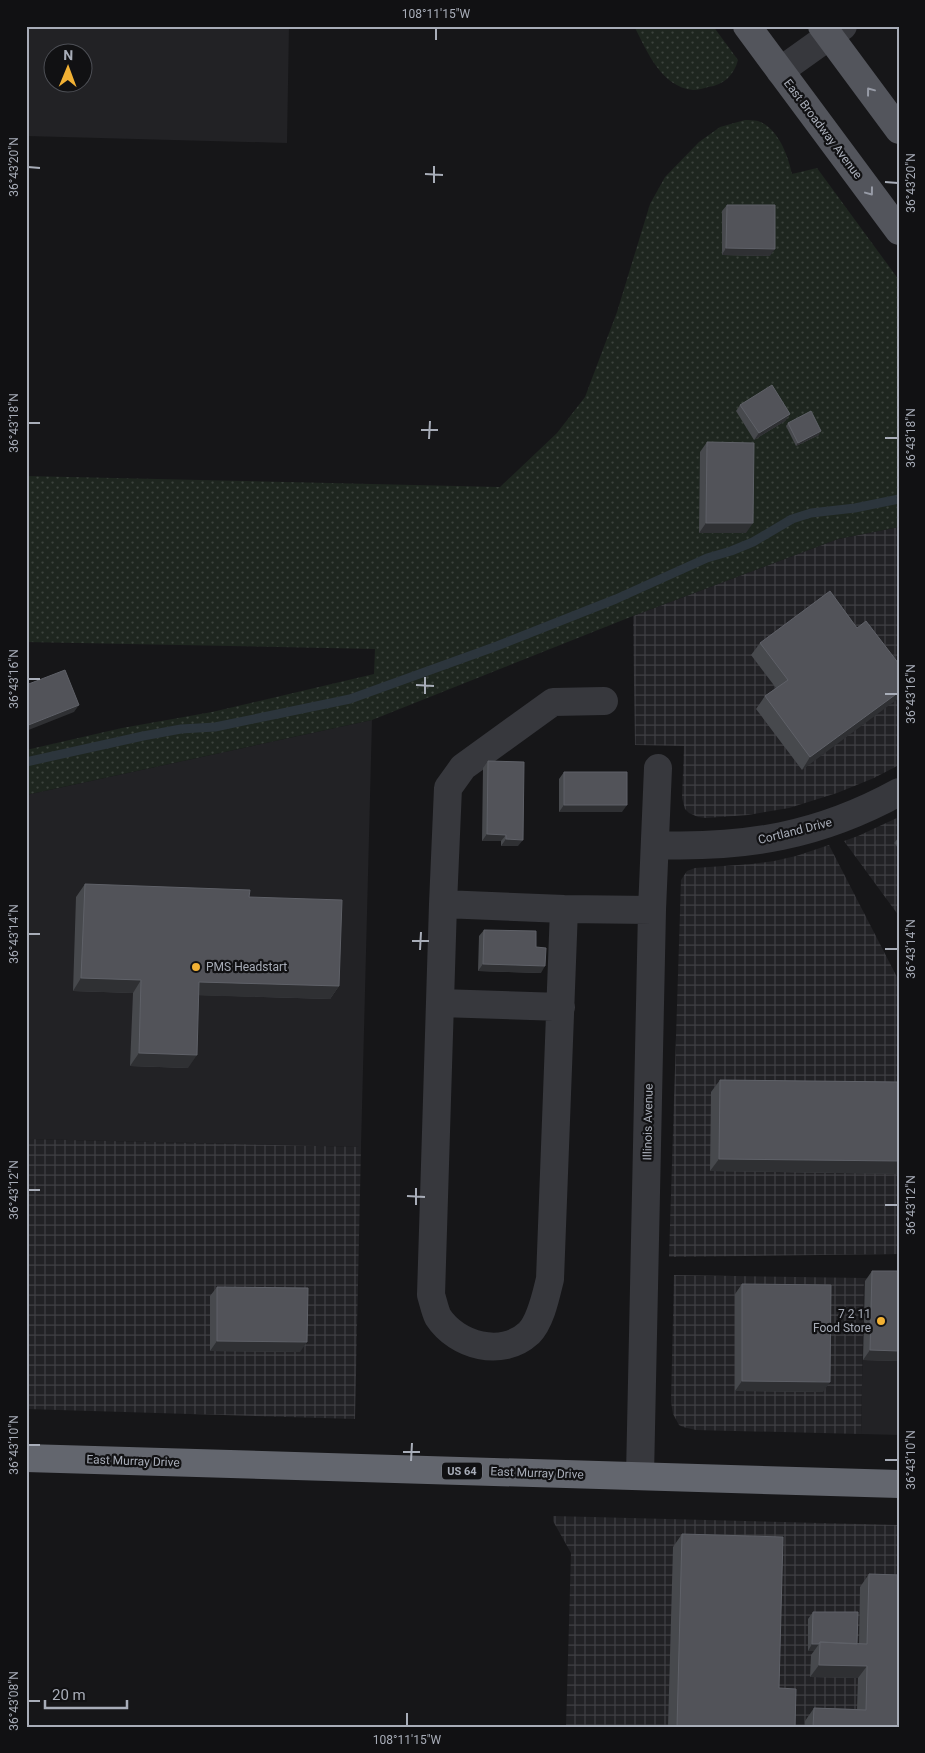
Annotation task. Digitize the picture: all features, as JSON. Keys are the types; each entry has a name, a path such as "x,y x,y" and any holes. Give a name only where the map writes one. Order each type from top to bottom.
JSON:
{"highway":[{"name":"East Murray Drive","path":"26,1458 899,1484"}],"main road":[{"name":"East Broadway Avenue","path":"747,26 899,231"},
{"path":"832,30 899,130"}],"street":[{"path":"780,71 832,30"},
{"path":"564,909 550,1279 542,1309 529,1332 506,1346 479,1346 458,1337 438,1316 431,1295 448,788 463,767 553,702 604,701"},
{"name":"Illinois Avenue","path":"640,1476 652,910 658,768"},
{"name":"Cortland Drive","path":"656,845 737,844 774,839 827,825 882,802 899,792"},
{"path":"443,904 564,909 652,910"},
{"path":"440,1003 561,1007"}],"shaded area":[{"path":"26,26 289,26 287,143 26,136"},
{"path":"634,26 713,26 738,60 731,75 719,84 695,90 682,87 672,82 656,66"},
{"path":"745,120 758,121 771,130 785,151 792,174 817,168 899,280 899,527 838,539 633,616 372,720 26,795 26,750 122,728 212,712 374,674 375,649 26,642 26,476 500,487 557,433 585,397 617,312 650,204 665,177 699,142 720,127"},
{"path":"899,527 899,765 874,778 837,793 789,808 748,815 706,818 689,813 685,809 682,798 684,746 635,745 633,616 838,539"},
{"name":"PMS Headstart","path":"372,720 361,1147 26,1139 26,795"},
{"path":"899,817 899,916 844,841"},
{"path":"829,845 899,981 899,1254 669,1257 681,880 687,871 695,868 774,861"},
{"path":"26,1139 361,1147 355,1419 26,1409"},
{"path":"674,1275 864,1278 861,1434 696,1430 679,1425 673,1414 671,1402"},
{"path":"864,1278 899,1279 899,1435 861,1434"},
{"path":"553,1516 899,1525 899,1727 566,1727 571,1553 553,1521"}],"building":[{"path":"727,205 775,205 775,249 726,248"},
{"path":"772,385 790,414 759,433 740,405"},
{"path":"811,411 821,431 798,443 788,423"},
{"path":"707,442 754,443 753,523 706,523"},
{"path":"830,591 857,628 866,621 899,664 899,692 810,757 765,696 788,680 760,643"},
{"path":"65,670 79,705 26,726 26,685"},
{"path":"488,761 524,762 523,840 506,839 506,835 487,834"},
{"path":"564,772 627,772 627,805 564,805"},
{"path":"85,884 250,890 249,897 342,900 339,986 199,982 197,1055 139,1053 141,980 81,978"},
{"path":"484,930 536,931 536,947 546,948 545,966 483,964"},
{"path":"720,1080 899,1082 899,1161 719,1159"},
{"name":"7 2 11 Food Store","path":"872,1271 899,1271 899,1351 870,1350"},
{"path":"742,1284 831,1285 830,1382 742,1381"},
{"path":"217,1287 308,1288 307,1342 217,1341"},
{"path":"682,1534 783,1537 779,1688 796,1689 795,1727 677,1727"},
{"path":"869,1574 899,1575 899,1727 813,1727 814,1708 866,1710 867,1666 819,1665 820,1642 867,1644"},
{"path":"813,1612 858,1612 857,1644 820,1642 819,1644 812,1644"}],"waterway":[{"path":"26,762 143,736 181,729 215,727 350,699 497,646 616,599 707,558 753,542 792,519 811,513 855,508 899,499"}],"place":[{"name":"PMS Headstart","path":"196,967"},
{"name":"7 2 11 Food Store","path":"881,1321"}]}
